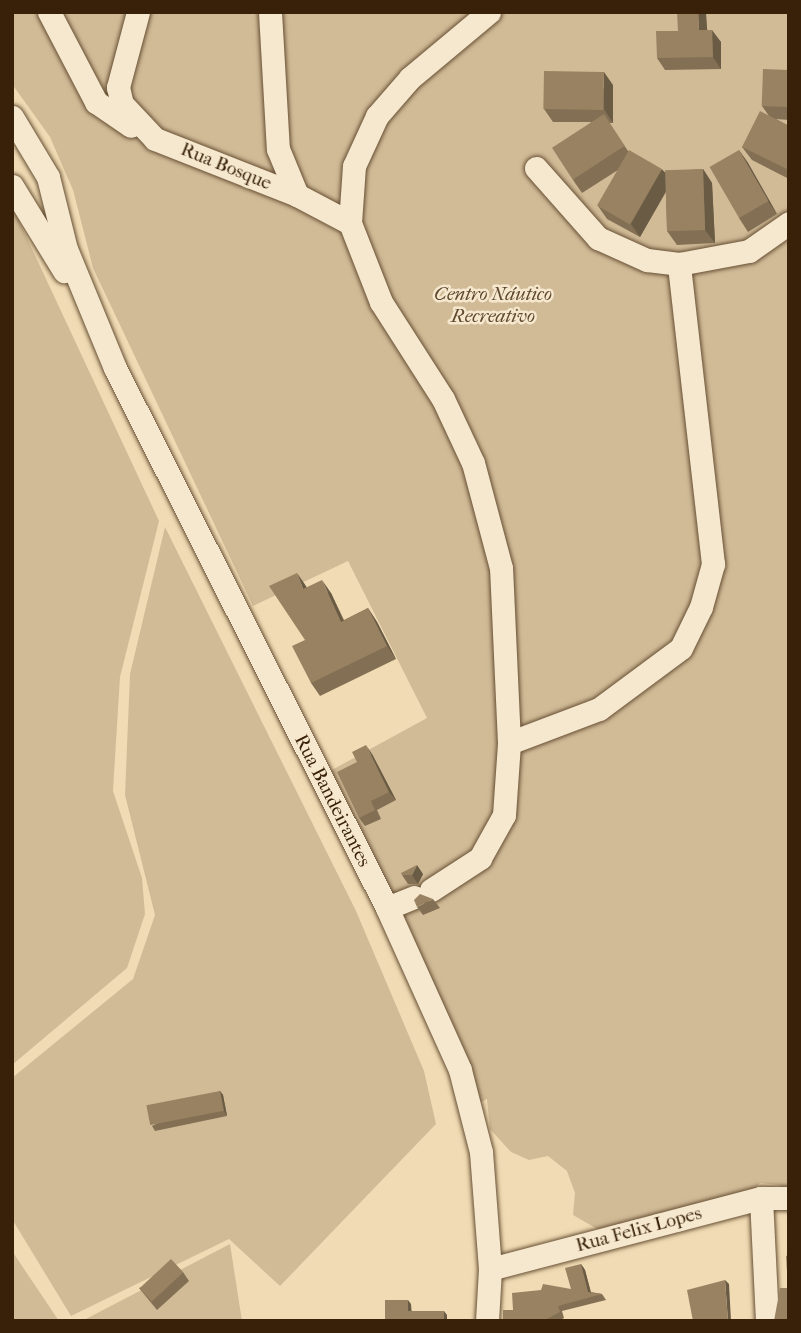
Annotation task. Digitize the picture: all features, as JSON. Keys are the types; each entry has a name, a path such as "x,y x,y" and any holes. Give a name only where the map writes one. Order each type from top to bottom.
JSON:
{"street":[{"name":"Rua Bosque","path":"49,12 96,102 155,139 297,195 350,223"},
{"name":"Rua Bosque","path":"138,12 118,87 122,104 155,139"},
{"path":"270,12 278,149 297,195"},
{"path":"387,908 423,893 480,858 504,815 509,743 501,568 477,476 443,399 381,302 350,223 354,166 377,116 410,78 489,12"},
{"name":"Rua Bandeirantes","path":"12,117 48,177 87,306"},
{"path":"536,168 598,238 648,260 679,264 749,251 789,223"},
{"name":"Rua Bandeirantes","path":"12,186 87,306 387,908 460,1070 481,1152 491,1269 487,1321"},
{"path":"509,743 599,709 681,648 701,607 713,564 679,264"},
{"path":"761,1198 766,1321"},
{"name":"Rua Felix Lopes","path":"491,1269 761,1198 789,1198"}],"green space":[{"name":"Centro Náutico Recreativo","path":"12,12 789,12 789,1194 780,1185 760,1183 749,1195 599,1230 573,1215 575,1193 567,1171 548,1156 529,1160 511,1152 490,1129 487,1099 477,1104 330,771 427,718 348,561 253,606 93,268 73,190 50,137 12,84"},
{"path":"12,206 159,521 120,677 113,791 142,878 145,914 127,968 12,1065"},
{"path":"165,527 356,911 424,1071 436,1124 280,1286 229,1239 71,1316 12,1219 12,1078 133,979 155,915 125,795 130,674"},
{"path":"230,1244 242,1321 82,1321"},
{"path":"12,1251 59,1321 12,1321"}],"building":[{"path":"677,12 698,12 699,30 712,30 713,57 657,58 656,31 678,31"},
{"path":"763,69 789,70 788,107 762,106"},
{"path":"544,71 604,72 603,110 543,109"},
{"path":"760,111 789,126 789,170 742,147"},
{"path":"604,114 625,146 573,180 552,148"},
{"path":"629,150 662,169 630,224 597,205"},
{"path":"739,150 768,201 739,218 710,167"},
{"path":"703,169 705,230 667,231 665,170"},
{"path":"297,573 303,589 322,580 341,622 368,608 387,646 311,683 292,646 305,640 269,586"},
{"path":"366,745 389,792 371,801 375,810 359,818 337,772 357,762 352,752"},
{"path":"417,865 412,875 402,875 401,873"},
{"path":"420,894 433,899 417,907 414,900"},
{"path":"220,1091 224,1111 150,1125 146,1105"},
{"path":"789,1255 789,1321 774,1321 780,1288 788,1288 786,1256"},
{"path":"171,1259 183,1272 152,1301 140,1288"},
{"path":"581,1264 588,1292 602,1294 558,1306 560,1312 543,1321 503,1321 503,1310 513,1310 512,1293 541,1290 543,1284 571,1289 565,1268"},
{"path":"725,1280 728,1321 693,1321 687,1290"},
{"path":"385,1300 408,1300 408,1311 444,1311 444,1321 385,1321"}]}
